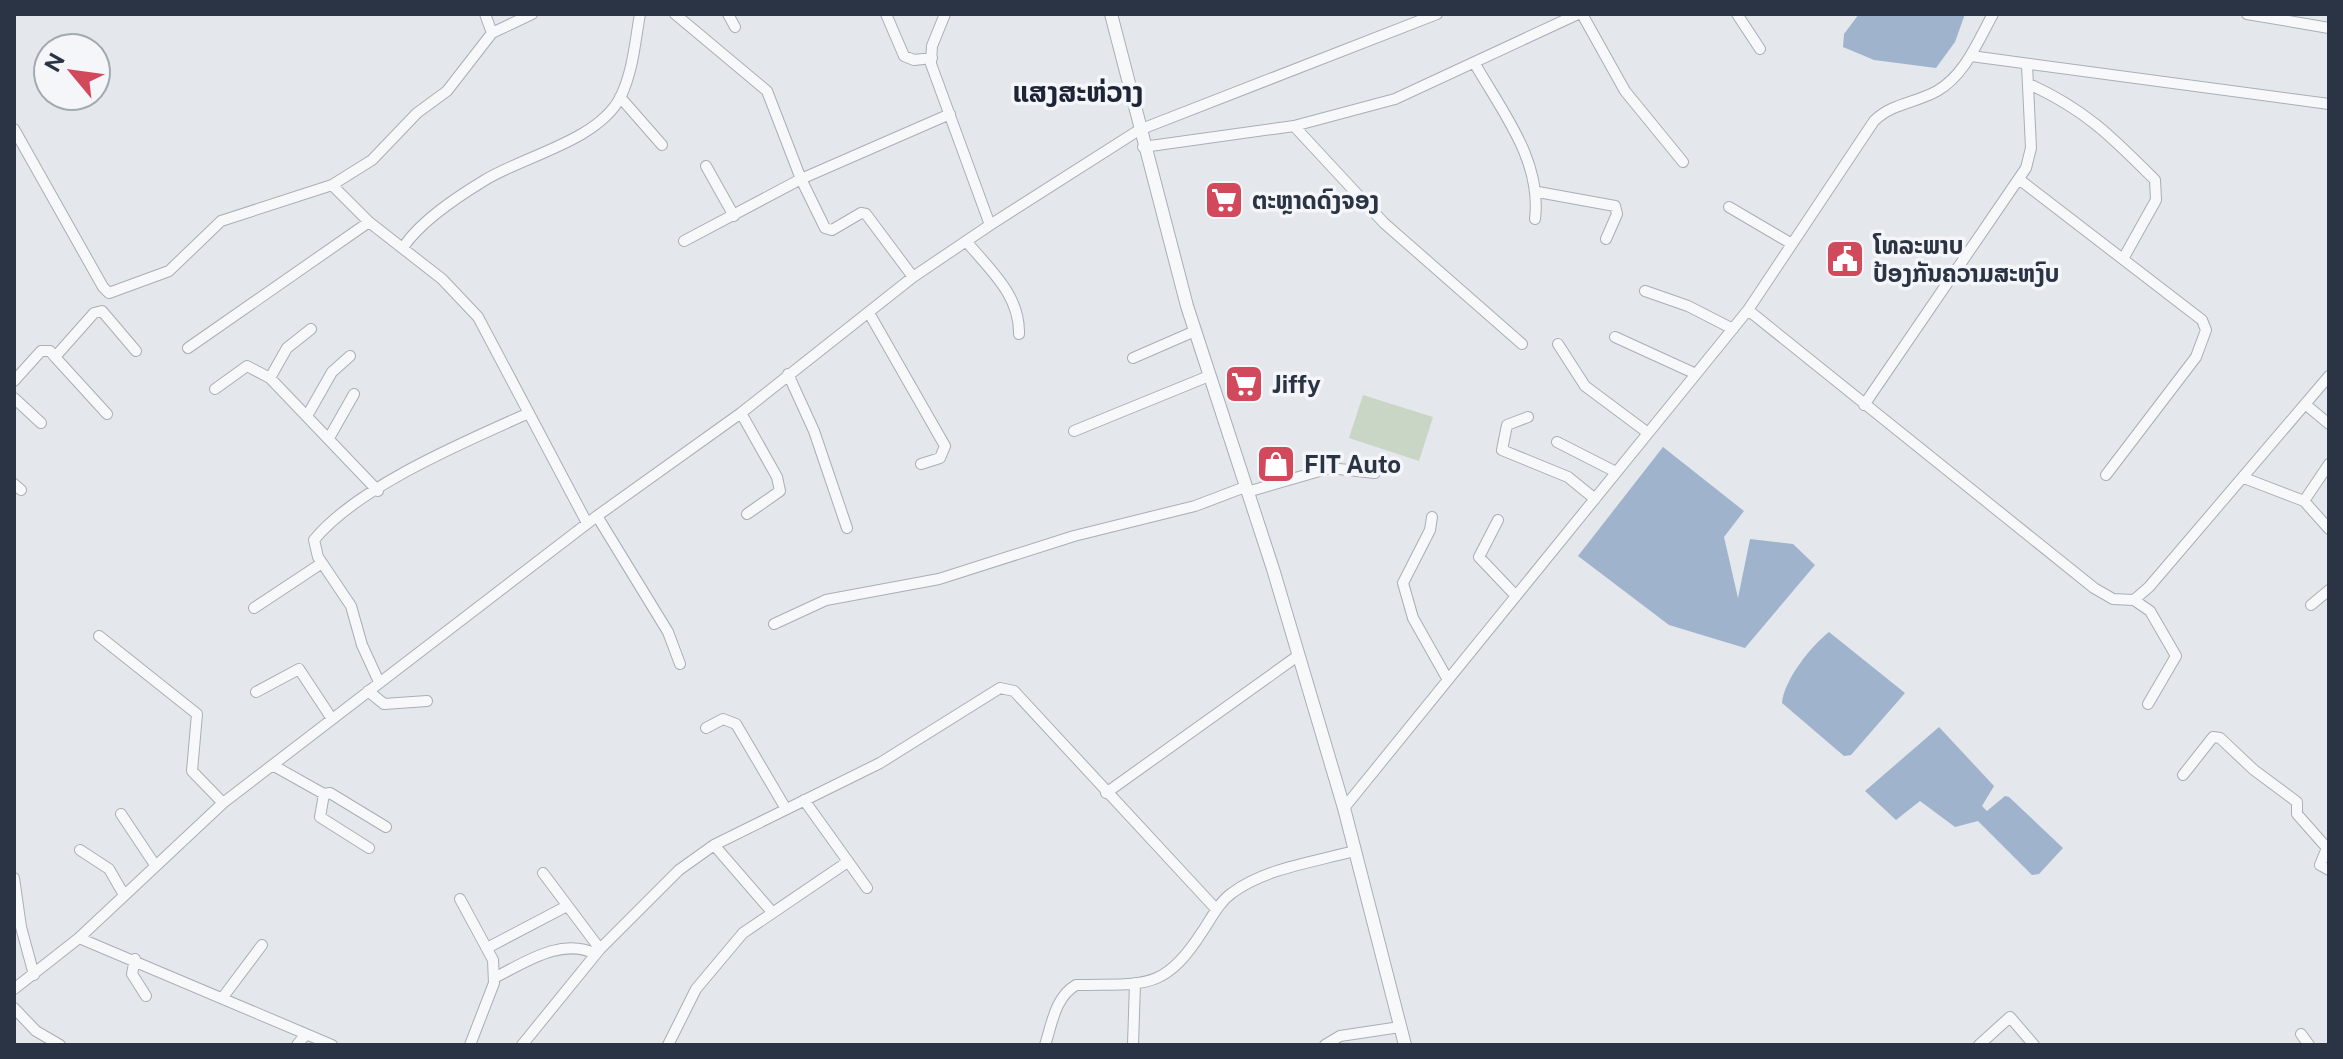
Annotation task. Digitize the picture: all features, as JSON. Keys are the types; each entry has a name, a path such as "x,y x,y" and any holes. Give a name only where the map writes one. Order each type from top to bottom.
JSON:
{"street":[{"path":"485,14 492,33"},
{"path":"14,129 109,293 169,271 221,221 332,185 372,160 417,113 447,91 492,33 532,14"},
{"path":"404,246 422,225 485,180 580,133 607,115 620,97 637,46 640,14"},
{"path":"675,14 767,91 801,179 825,228 832,230 861,213 866,214 913,277"},
{"path":"728,14 735,27"},
{"path":"886,14 904,56 914,60 932,58"},
{"path":"945,14 937,28 932,58 990,225"},
{"path":"1111,14 1143,147 1195,331 1299,655 1344,808 1405,1045"},
{"path":"14,989 79,938 223,803 592,520 741,413 913,277 1139,130 1437,14"},
{"path":"1143,147 1294,126 1395,99 1580,14 1625,91 1683,162"},
{"path":"1737,14 1760,49"},
{"path":"1344,808 1748,310 1874,121 1886,110 1936,92 1950,81 1971,56 1993,14"},
{"path":"2247,14 2329,28"},
{"path":"1971,56 2329,104"},
{"path":"1475,64 1532,163 1538,192 1535,219"},
{"path":"1864,405 2020,180 2031,148 2027,65"},
{"path":"2029,84 2095,120 2155,180 2156,200 2123,259"},
{"path":"620,97 662,145"},
{"path":"684,241 801,179 950,114"},
{"path":"1294,126 1384,223 1522,344"},
{"path":"706,166 734,216"},
{"path":"2020,180 2202,320 2206,330 2196,357 2106,475"},
{"path":"332,185 369,222 404,246 407,252 442,279 478,317 529,413 592,520 668,632 680,664"},
{"path":"1538,192 1615,206 1617,214 1606,239"},
{"path":"1729,207 1792,244"},
{"path":"188,348 369,222"},
{"path":"966,241 1012,296 1018,311 1019,334"},
{"path":"1645,291 1688,306 1733,329"},
{"path":"1748,310 2094,588 2113,599 2134,600 2150,611 2176,656 2148,704"},
{"path":"55,357 94,313 102,311 136,351"},
{"path":"869,313 945,446 940,458 921,464"},
{"path":"270,378 287,348 311,329"},
{"path":"1133,358 1195,331"},
{"path":"1615,337 1696,374"},
{"path":"1558,344 1585,386 1648,433"},
{"path":"14,381 41,351 50,351 107,414"},
{"path":"307,416 332,372 350,356"},
{"path":"215,389 247,366 270,378 378,491"},
{"path":"788,374 814,431 847,528"},
{"path":"1074,431 1209,376"},
{"path":"2134,600 2160,576 2329,376"},
{"path":"329,438 354,394"},
{"path":"14,398 41,423"},
{"path":"2305,404 2329,424"},
{"path":"379,682 362,645 351,606 322,563 314,548 314,540 323,529 431,458 529,413"},
{"path":"741,413 777,477 780,491 747,514"},
{"path":"1528,417 1507,425 1502,450 1558,472 1595,499"},
{"path":"1557,442 1616,472"},
{"path":"2304,501 2329,464"},
{"path":"774,624 826,600 939,579 1074,536 1195,506 1246,489 1330,468 1375,473"},
{"path":"2244,478 2304,501 2329,529"},
{"path":"1432,517 1430,530 1403,583 1413,618 1448,680"},
{"path":"1498,520 1479,557 1516,596"},
{"path":"254,608 322,563"},
{"path":"2311,605 2329,590"},
{"path":"99,636 197,714 192,771 223,803"},
{"path":"1106,793 1299,655"},
{"path":"256,692 299,669 332,719"},
{"path":"522,1045 598,952 679,870 714,845 880,763 1000,688 1014,691 1216,909"},
{"path":"368,691 379,703 427,701"},
{"path":"706,728 723,719 736,724 786,809"},
{"path":"2183,775 2213,737 2220,738 2254,770 2297,802 2297,814 2327,848 2320,865 2329,870"},
{"path":"274,766 324,794 330,793 386,827"},
{"path":"324,794 320,817 369,848"},
{"path":"804,800 846,863 867,888"},
{"path":"121,814 155,865"},
{"path":"714,845 772,912"},
{"path":"80,850 109,869 124,895"},
{"path":"1045,1045 1060,1000 1070,988 1076,985 1135,983 1164,977 1177,967 1216,909 1230,894 1259,878 1354,851"},
{"path":"668,1045 696,989 743,933 846,863"},
{"path":"543,873 598,952"},
{"path":"14,878 21,927 34,975"},
{"path":"460,899 493,960 494,978 470,1045"},
{"path":"487,948 567,906"},
{"path":"79,938 135,959 332,1045"},
{"path":"223,997 262,945"},
{"path":"494,978 564,947 581,947 598,952"},
{"path":"135,959 132,974 146,996"},
{"path":"1133,1045 1135,983"},
{"path":"14,1008 36,1031 60,1045"},
{"path":"1979,1045 2010,1017 2034,1045"},
{"path":"1325,1045 1340,1036 1400,1027"},
{"path":"297,1045 306,1034"},
{"path":"2301,1034 2309,1045"}],"green space":[{"path":"1363,395 1433,417 1419,461 1349,438"}],"water":[{"path":"1859,14 1965,14 1955,42 1936,68 1874,60 1843,47 1844,34"},
{"path":"1663,447 1744,511 1724,537 1738,598 1750,539 1793,544 1815,565 1745,648 1669,625 1578,556"},
{"path":"1829,632 1905,693 1851,755 1844,756 1782,703 1788,684 1800,664"},
{"path":"1939,727 1994,786 1982,806 1987,811 2005,796 2009,797 2063,848 2039,874 2032,875 1978,821 1955,827 1920,801 1896,820 1865,791"}],"place":[{"name":"ຕະຫຼາດດົງຈອງ","path":"1224,200"},
{"name":"ໂທລະພາບ ປ້ອງກັນຄວາມສະຫງົບ","path":"1845,259"},
{"name":"Jiffy","path":"1244,384"},
{"name":"FIT Auto","path":"1276,464"}],"district":[{"name":"ແສງສະຫ່ວາງ","path":"1078,91"}]}
